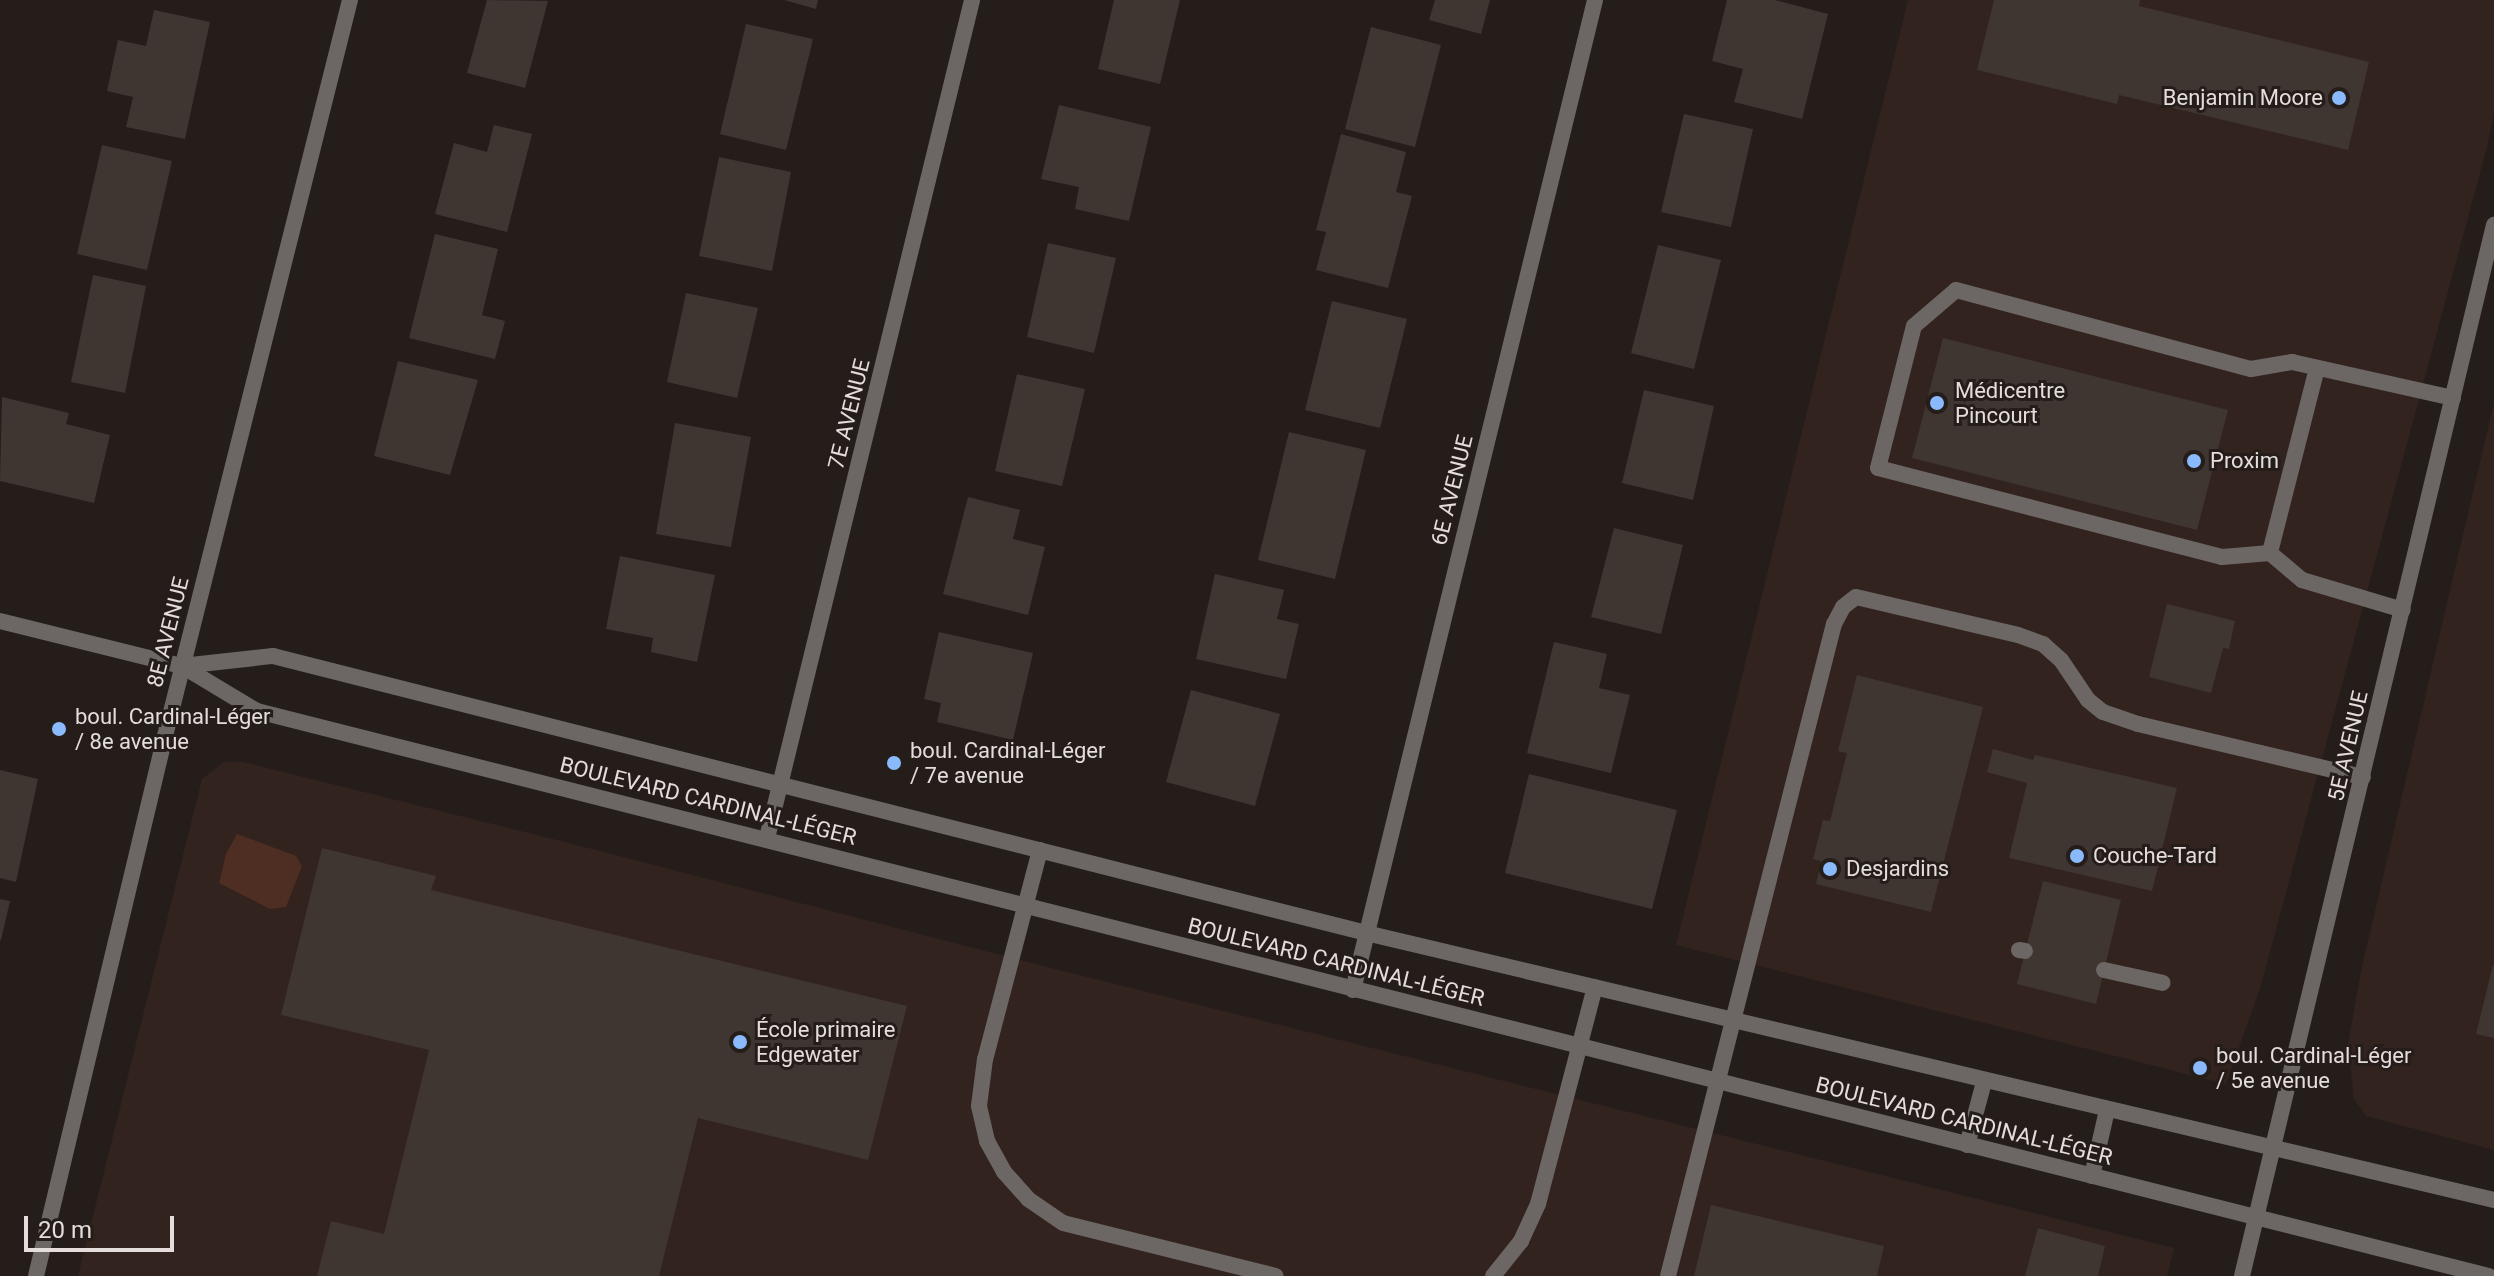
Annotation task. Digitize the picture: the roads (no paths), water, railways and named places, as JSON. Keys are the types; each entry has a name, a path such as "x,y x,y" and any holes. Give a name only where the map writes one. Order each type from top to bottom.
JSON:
{"street":[{"name":"8E AVENUE","path":"36,1276 182,666 350,0"},
{"name":"7E AVENUE","path":"767,838 972,0"},
{"name":"6E AVENUE","path":"1353,990 1595,0"},
{"name":"5E AVENUE","path":"2242,1276 2275,1149 2494,225"},
{"path":"2403,610 2302,580 2270,553 2222,557 1878,468 1914,326 1956,290 2251,369 2292,362 2453,398"},
{"path":"2270,553 2317,368"},
{"path":"1668,1276 1834,624 1843,607 1856,597 2004,631 2043,644 2061,660 2088,700 2103,712 2138,724 2363,777"},
{"name":"BOULEVARD CARDINAL-LÉGER","path":"0,621 182,666 257,711 2489,1276"},
{"name":"BOULEVARD CARDINAL-LÉGER","path":"182,666 273,656 1366,933 1984,1082 2494,1200"},
{"path":"1040,850 985,1059 979,1106 987,1141 1004,1172 1028,1199 1063,1223 1275,1276"},
{"path":"2104,970 2163,983"},
{"path":"1493,1276 1521,1241 1538,1204 1595,987"},
{"path":"1967,1145 1984,1082"},
{"path":"2092,1176 2107,1110"}],"place":[{"name":"Benjamin Moore","path":"2339,98"},
{"name":"Médicentre Pincourt","path":"1937,403"},
{"name":"Proxim","path":"2194,461"},
{"name":"boul. Cardinal-Léger / 8e avenue","path":"59,729"},
{"name":"boul. Cardinal-Léger / 7e avenue","path":"894,763"},
{"name":"Couche-Tard","path":"2077,856"},
{"name":"Desjardins","path":"1830,869"},
{"name":"École primaire Edgewater","path":"740,1042"},
{"name":"boul. Cardinal-Léger / 5e avenue","path":"2200,1068"}]}
